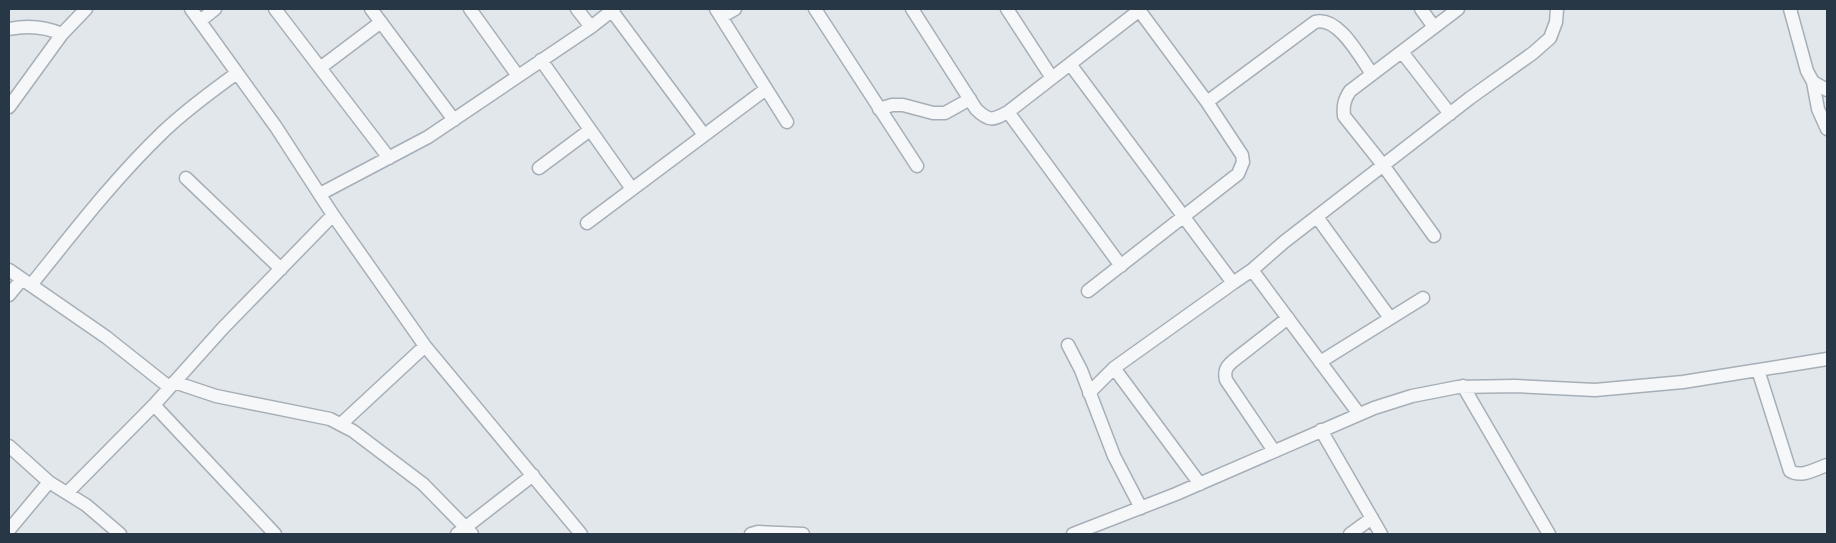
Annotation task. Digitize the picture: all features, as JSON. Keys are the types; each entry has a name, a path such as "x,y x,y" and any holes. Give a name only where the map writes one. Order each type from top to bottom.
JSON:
{"street":[{"path":"9,107 62,34 86,9"},
{"path":"191,9 276,127 334,215 425,346 581,534"},
{"path":"200,21 215,9"},
{"path":"275,9 389,158"},
{"path":"371,9 454,120"},
{"path":"470,9 518,76"},
{"path":"577,9 591,27"},
{"path":"735,9 718,13 788,122"},
{"path":"815,9 917,166"},
{"path":"912,9 976,109 986,118 992,120 1008,112 1140,10 1207,102 1242,155 1243,162 1238,174 1088,291"},
{"path":"1007,9 1052,78"},
{"path":"1422,9 1434,27"},
{"path":"1434,236 1383,165 1344,116 1343,107 1345,98 1350,91 1458,9"},
{"path":"1089,393 1114,368 1252,270 1383,165 1533,53 1550,38 1556,22 1557,9"},
{"path":"1790,9 1807,71 1813,82 1818,109 1827,129"},
{"path":"320,194 428,137 591,27 613,10 704,136"},
{"path":"1207,102 1314,22 1321,20 1329,22 1340,30 1372,74"},
{"path":"320,68 382,22"},
{"path":"9,29 26,25 49,28 62,34"},
{"path":"1402,52 1450,114"},
{"path":"541,60 632,189"},
{"path":"1070,64 1233,283"},
{"path":"9,295 26,282 163,132 207,95 237,73"},
{"path":"1813,82 1827,90"},
{"path":"587,223 766,89"},
{"path":"879,109 892,105 903,105 934,113 945,113 970,99"},
{"path":"1008,112 1121,266"},
{"path":"539,168 590,130"},
{"path":"186,178 281,269"},
{"path":"67,493 154,405 223,328 334,215"},
{"path":"1318,216 1390,318"},
{"path":"9,270 172,385 330,419 353,430 423,484 465,532 533,476"},
{"path":"1252,270 1359,414"},
{"path":"1320,362 1423,298"},
{"path":"1274,451 1226,380 1225,374 1226,366 1288,318"},
{"path":"1068,345 1081,370 1114,456 1141,508"},
{"path":"341,424 425,346"},
{"path":"1073,534 1200,484 1359,414 1412,396 1463,386 1516,386 1594,390 1683,382 1827,359"},
{"path":"1114,368 1200,484"},
{"path":"1758,370 1790,471 1802,474 1827,465"},
{"path":"1463,386 1549,534"},
{"path":"154,405 275,534"},
{"path":"1321,430 1381,534"},
{"path":"9,446 49,482 86,505 120,534"},
{"path":"9,530 49,482"},
{"path":"1350,534 1372,518"},
{"path":"751,534 758,532 803,534"}]}
